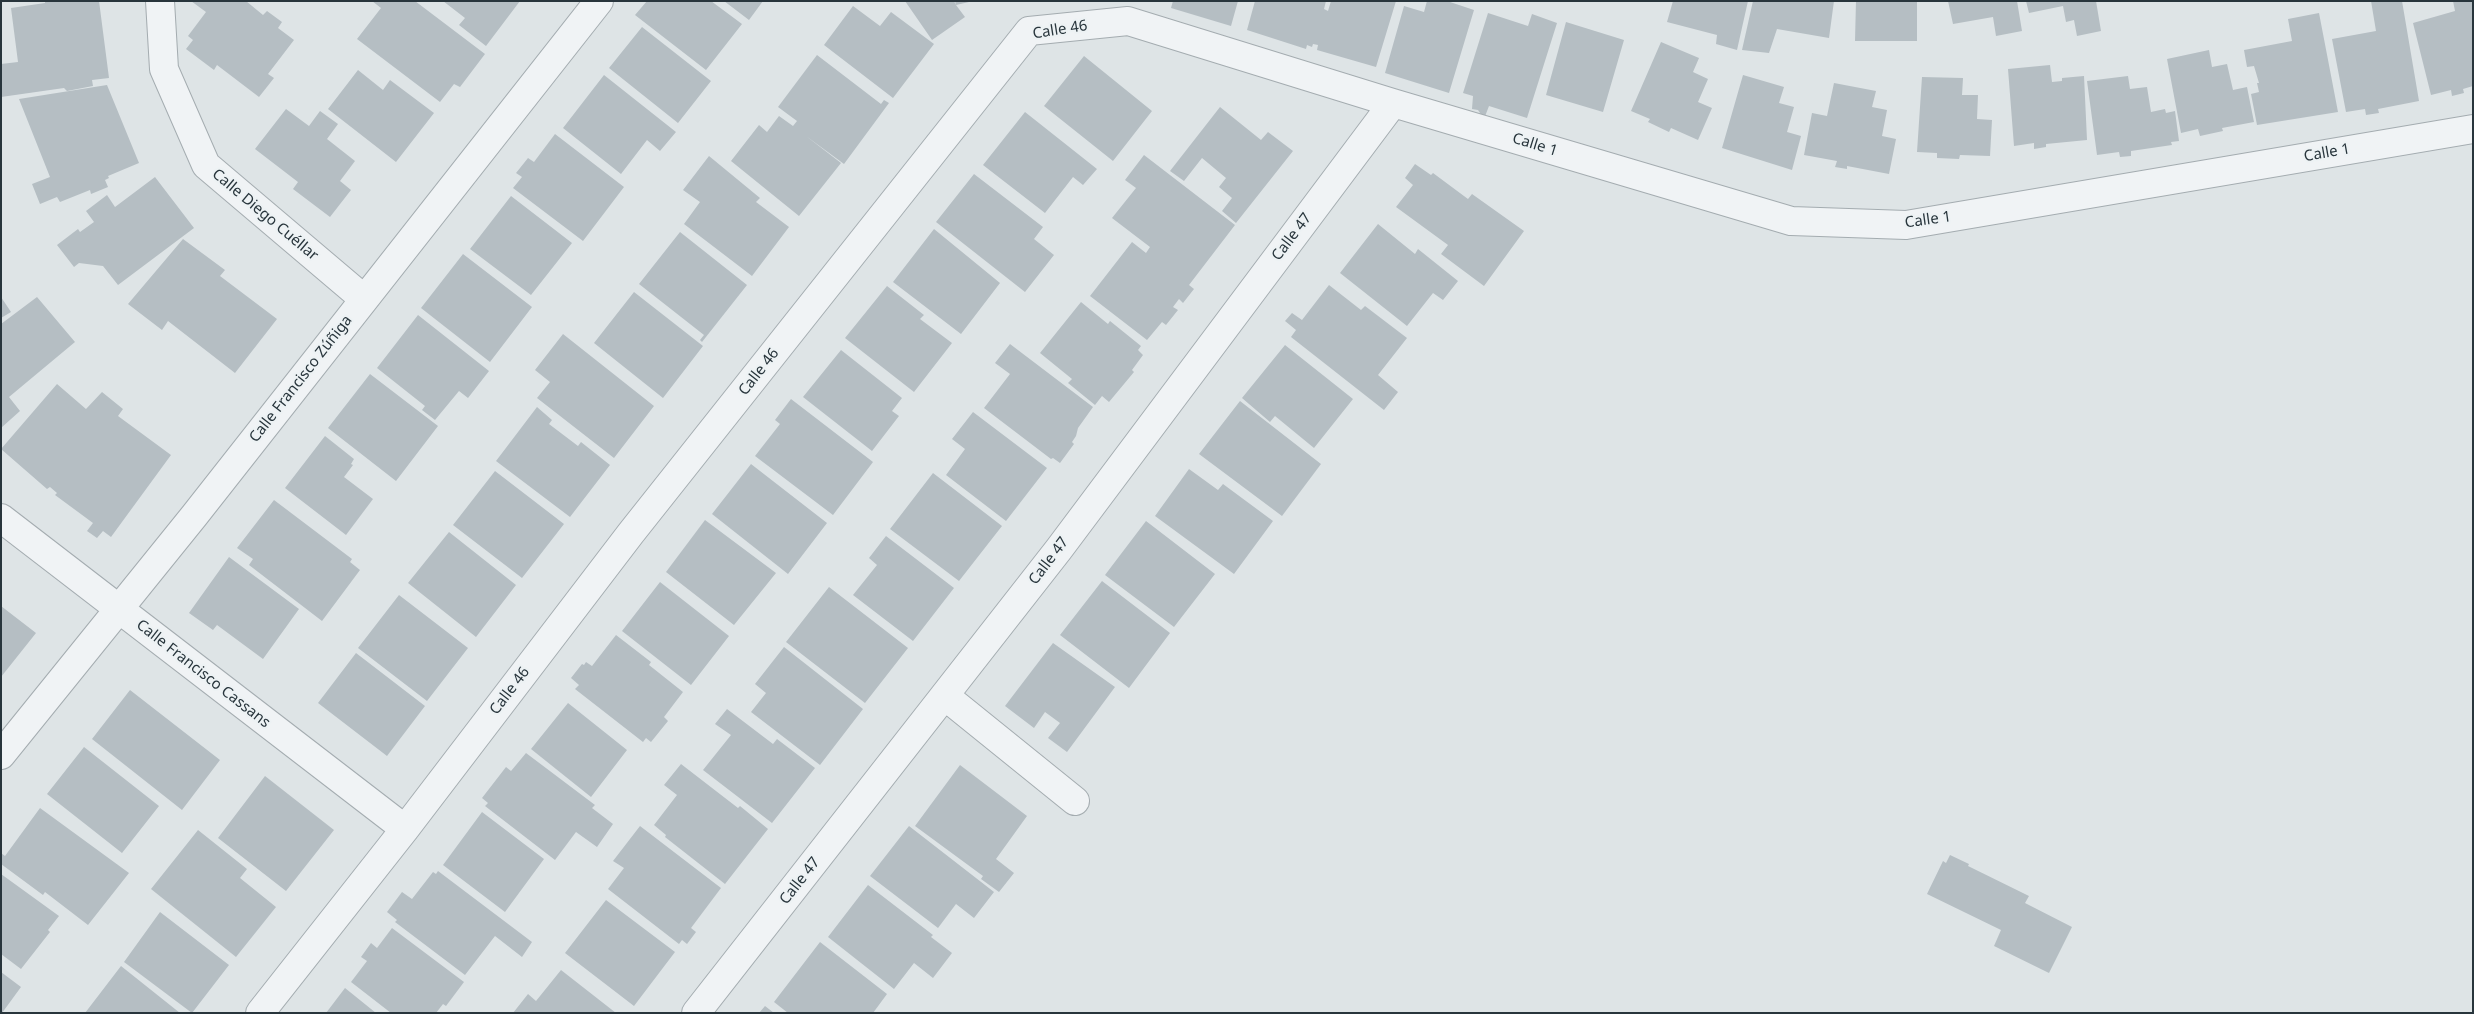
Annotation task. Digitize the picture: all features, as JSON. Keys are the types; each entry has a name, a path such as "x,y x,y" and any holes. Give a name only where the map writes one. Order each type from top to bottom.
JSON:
{"street":[{"name":"Calle Diego Cuéllar","path":"160,1 164,69 206,165 364,298"},
{"name":"Calle Francisco Zúñiga","path":"1,755 120,610 598,1"},
{"name":"Calle 46","path":"260,1013 405,829 631,533 1029,32 1128,21 1393,103"},
{"name":"Calle 1","path":"1393,103 1791,221 1906,225 2473,129"},
{"name":"Calle 47","path":"696,1013 1059,549 1393,103"},
{"name":"Calle Francisco Cassans","path":"1,518 405,829"},
{"path":"945,696 1075,800"}],"building":[{"path":"45,1 99,1 109,78 92,80 93,86 67,91 64,88 1,97 1,64 18,62 11,8 45,3"},
{"path":"191,1 246,1 263,15 267,11 282,22 278,28 294,40 268,74 274,78 259,97 217,65 214,70 186,49 193,40 188,36 206,12"},
{"path":"372,1 415,1 485,54 460,87 454,84 440,102 357,39 381,8"},
{"path":"443,1 520,1 486,46 459,25 465,18"},
{"path":"647,1 711,1 742,24 706,70 635,15"},
{"path":"724,1 763,1 749,20"},
{"path":"905,1 954,1 965,17 932,40"},
{"path":"955,1 969,2 956,5"},
{"path":"1173,1 1238,1 1231,26 1171,8"},
{"path":"1255,1 1326,1 1324,9 1328,11 1331,1 1396,1 1376,67 1317,50 1318,45 1313,44 1312,47 1307,45 1306,49 1247,30"},
{"path":"1427,1 1447,1 1474,10 1449,93 1385,73 1404,6 1424,12"},
{"path":"1673,1 1748,1 1737,50 1716,44 1717,35 1667,22"},
{"path":"1753,1 1834,1 1829,38 1777,29 1769,53 1742,50"},
{"path":"1856,1 1917,1 1917,41 1855,41"},
{"path":"1948,1 2017,1 2022,31 1996,36 1993,17 1953,24"},
{"path":"2026,1 2096,1 2101,31 2077,36 2074,20 2066,22 2063,6 2029,13"},
{"path":"2371,1 2402,1 2419,101 2378,109 2379,113 2366,115 2365,109 2346,112 2332,39 2376,31"},
{"path":"2453,1 2473,1 2473,86 2463,89 2464,93 2452,96 2451,90 2431,95 2413,23 2455,11"},
{"path":"853,6 880,26 891,12 934,44 893,98 824,45"},
{"path":"1488,13 1528,26 1532,14 1557,23 1527,118 1489,106 1484,119 1478,110 1472,109 1473,96 1463,93"},
{"path":"2319,13 2338,112 2257,125 2251,94 2259,92 2257,83 2259,83 2254,66 2247,67 2244,50 2292,41 2288,19"},
{"path":"1566,22 1624,40 1603,112 1546,95"},
{"path":"642,27 711,81 678,123 609,68"},
{"path":"1661,42 1699,58 1693,72 1708,79 1698,102 1712,108 1698,140 1671,128 1669,132 1648,122 1650,119 1631,111"},
{"path":"2209,50 2212,67 2227,64 2233,90 2247,87 2254,122 2222,128 2223,131 2200,136 2198,129 2181,133 2167,59"},
{"path":"817,55 881,104 884,100 889,103 844,164 806,136 841,163 799,216 731,161 759,125 767,132 779,116 793,126 797,121 778,107"},
{"path":"1084,56 1152,111 1113,161 1044,106"},
{"path":"2050,65 2052,82 2062,81 2062,78 2084,76 2087,140 2046,144 2046,147 2034,149 2034,143 2014,146 2008,69"},
{"path":"358,70 383,90 390,80 434,113 396,162 328,109"},
{"path":"604,75 676,132 660,151 647,140 621,174 563,128"},
{"path":"1743,75 1784,87 1779,103 1794,107 1787,132 1801,136 1792,170 1722,148"},
{"path":"2128,76 2130,89 2147,87 2151,112 2165,109 2166,113 2175,111 2179,141 2171,142 2172,145 2131,151 2131,156 2120,157 2119,152 2097,155 2087,81"},
{"path":"1922,77 1963,78 1962,95 1978,95 1977,119 1992,120 1990,156 1960,155 1959,159 1937,158 1937,153 1917,152"},
{"path":"1834,83 1876,91 1872,107 1887,110 1882,136 1896,139 1889,174 1847,166 1847,169 1835,167 1837,161 1804,155 1812,113 1827,116"},
{"path":"107,85 139,163 108,176 109,178 105,180 108,187 91,194 90,190 60,202 57,197 40,204 32,184 50,177 19,99"},
{"path":"1220,107 1261,140 1268,132 1293,151 1236,223 1222,211 1232,198 1219,187 1226,178 1202,158 1184,181 1170,171"},
{"path":"286,109 309,126 320,111 338,124 327,139 355,161 340,181 351,190 330,217 293,189 298,182 255,149"},
{"path":"1025,112 1097,169 1083,185 1073,177 1045,213 983,165"},
{"path":"555,134 624,187 583,241 513,188 522,177 516,173 528,158 534,162"},
{"path":"1144,155 1235,225 1189,285 1194,289 1183,303 1179,299 1173,307 1178,310 1166,325 1162,322 1147,340 1090,296 1132,242 1146,253 1150,247 1112,218 1136,188 1125,180"},
{"path":"709,156 760,198 756,202 789,227 752,276 684,224 700,202 683,190"},
{"path":"1415,164 1431,175 1433,173 1468,199 1472,194 1524,231 1484,286 1441,254 1448,245 1396,207 1413,185 1405,178"},
{"path":"974,174 1043,227 1034,239 1054,255 1025,292 936,222"},
{"path":"155,177 194,228 118,285 103,266 79,263 74,267 57,245 78,229 80,232 94,222 86,211 107,195 115,207"},
{"path":"511,196 572,243 531,295 470,249"},
{"path":"1378,224 1415,254 1418,249 1458,281 1443,300 1433,293 1407,326 1340,273"},
{"path":"934,229 1000,283 961,334 893,282"},
{"path":"680,232 747,285 702,342 700,340 704,335 639,284"},
{"path":"183,239 225,270 220,276 277,319 235,373 168,321 162,330 128,304"},
{"path":"463,254 532,307 490,362 421,308"},
{"path":"1329,285 1361,310 1365,306 1407,338 1378,375 1398,392 1384,410 1291,337 1296,330 1285,321 1292,313 1302,320"},
{"path":"887,286 924,315 920,319 952,343 914,392 845,338"},
{"path":"634,292 703,346 663,398 594,343"},
{"path":"1,297 11,312 1,318"},
{"path":"37,297 75,342 9,397 20,411 1,428 1,324"},
{"path":"1081,302 1108,324 1110,321 1141,346 1138,350 1143,355 1132,370 1134,372 1109,402 1102,396 1095,405 1068,383 1072,379 1040,353"},
{"path":"418,315 489,371 468,398 459,391 435,420 422,410 425,406 377,368"},
{"path":"563,334 654,406 614,458 537,398 550,382 535,370"},
{"path":"1010,344 1093,407 1078,428 1072,442 1074,444 1060,463 1053,458 1051,459 984,408 1010,374 995,363"},
{"path":"1285,345 1353,399 1314,448 1275,416 1270,422 1242,398"},
{"path":"841,350 902,398 892,411 899,416 872,451 803,397"},
{"path":"370,374 438,426 396,481 328,428"},
{"path":"57,384 86,409 102,392 123,409 118,416 171,455 111,537 103,531 97,538 87,531 93,523 55,495 57,493 50,487 47,489 1,449"},
{"path":"791,399 873,462 833,515 755,456 780,424 775,420"},
{"path":"1240,401 1321,464 1282,516 1199,454"},
{"path":"537,407 552,420 549,424 578,446 581,442 610,465 570,517 496,461"},
{"path":"973,412 1047,468 1006,521 946,475 965,449 952,439"},
{"path":"325,436 354,459 351,464 353,465 344,477 373,499 346,535 285,488"},
{"path":"751,464 827,523 788,574 712,514"},
{"path":"1189,469 1218,490 1223,484 1273,521 1234,574 1155,516"},
{"path":"495,471 564,524 522,578 453,525"},
{"path":"933,473 1002,526 959,581 890,529"},
{"path":"274,500 352,559 350,562 360,570 322,621 249,565 253,559 237,548"},
{"path":"705,520 776,573 734,625 666,572"},
{"path":"1146,521 1215,574 1174,627 1105,575"},
{"path":"449,532 516,585 476,637 408,583"},
{"path":"886,536 954,588 913,641 853,595 877,565 869,558"},
{"path":"229,557 299,609 263,659 217,625 213,630 189,613"},
{"path":"1102,581 1170,633 1129,688 1060,635"},
{"path":"660,582 729,636 691,685 622,631"},
{"path":"829,587 908,648 865,703 786,642"},
{"path":"399,595 468,648 427,701 358,648"},
{"path":"1,606 36,633 1,677"},
{"path":"616,635 651,662 649,665 683,692 664,717 668,721 651,742 646,738 643,742 575,689 579,685 571,678 582,664 584,665 586,662 592,666"},
{"path":"1053,643 1115,687 1067,752 1048,738 1060,723 1045,712 1034,728 1005,706"},
{"path":"784,647 863,709 820,765 751,712 766,693 755,684"},
{"path":"356,653 425,706 387,756 318,703"},
{"path":"130,690 220,760 182,810 92,739"},
{"path":"568,703 627,750 591,797 531,749"},
{"path":"727,709 773,744 777,739 815,768 772,823 703,770 731,735 715,724"},
{"path":"84,747 159,806 122,853 47,794"},
{"path":"526,753 595,805 592,808 613,824 597,847 576,832 555,860 485,806 488,803 482,798 506,767 511,771"},
{"path":"681,764 738,808 740,806 768,829 725,884 665,837 666,835 654,825 677,795 664,785"},
{"path":"960,765 1027,816 996,859 1014,873 999,892 981,879 983,876 915,826"},
{"path":"265,776 334,830 286,891 218,838"},
{"path":"40,808 129,873 88,925 45,892 43,895 1,864 1,853 5,856"},
{"path":"482,812 544,859 505,912 443,865"},
{"path":"640,826 721,888 691,928 696,932 687,944 682,940 679,944 608,889 624,868 613,861"},
{"path":"909,826 994,892 974,918 956,904 938,928 870,876"},
{"path":"198,830 247,869 240,878 276,907 236,957 151,889"},
{"path":"1950,855 2029,896 2025,903 2072,927 2049,973 1994,946 2001,930 1927,894 1943,861 1946,863"},
{"path":"438,871 532,942 522,957 495,936 465,975 395,922 397,920 387,912 402,892 412,899 433,872 436,874"},
{"path":"1,874 59,916 48,930 50,932 21,969 1,954"},
{"path":"868,885 933,935 931,937 952,953 933,978 914,963 894,989 828,937"},
{"path":"606,900 675,952 634,1006 565,953"},
{"path":"160,912 229,965 192,1013 124,962"},
{"path":"392,928 464,982 446,1006 443,1004 436,1013 391,1013 351,982 367,961 361,957 371,943 377,948"},
{"path":"820,942 887,994 873,1013 788,1013 774,1002"},
{"path":"121,966 180,1013 85,1013"},
{"path":"561,970 616,1013 513,1013 528,994 536,1001"},
{"path":"1,972 21,987 2,1013 1,1013"},
{"path":"345,988 376,1013 326,1013"},
{"path":"765,1006 774,1013 759,1013"}]}
